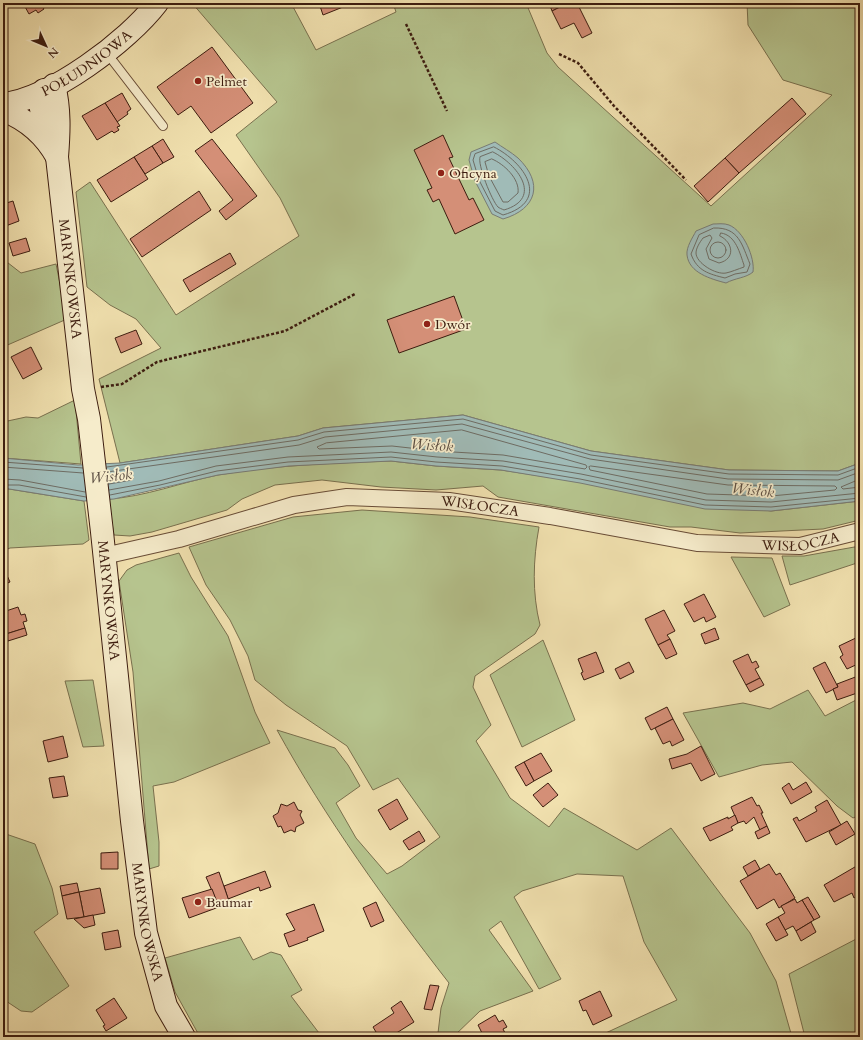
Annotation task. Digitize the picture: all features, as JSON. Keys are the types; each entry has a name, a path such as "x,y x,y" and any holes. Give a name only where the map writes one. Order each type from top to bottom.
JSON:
{"street":[{"name":"POŁUDNIOWA","path":"3,104 25,98 84,69 147,16 156,3"},
{"name":"MARYNKOWSKA","path":"49,87 58,101 59,130 53,149 83,389 89,419 146,933 166,1006 184,1037"},
{"path":"3,110 24,121 53,149"},
{"name":"WISŁOCZA","path":"104,556 179,539 294,505 347,497 449,501 550,516 697,543 800,546 860,531"}],"lane":[{"path":"106,52 163,126"}],"path":[{"path":"406,24 447,111"},
{"path":"559,54 578,63 614,106 686,180"},
{"path":"83,389 122,384 157,362 285,331 355,294"}],"green space":[{"path":"192,3 291,3 316,50 396,12 393,3 526,3 547,53 558,67 711,206 832,95 783,80 748,25 747,3 860,3 860,463 838,471 729,470 591,451 463,415 323,428 298,436 120,463 99,379 161,348 136,319 110,305 87,287 76,192 90,182 176,315 299,236 280,198 236,135 277,102"},
{"path":"3,259 21,273 56,264 67,319 3,347"},
{"path":"75,400 81,464 3,458 3,422 26,417 38,418"},
{"path":"391,461 436,466 501,470 771,511 860,501 860,520 823,529 740,533 691,527 670,527 498,497 483,486 436,490 381,487 322,480 275,485 242,499 227,510 152,532 130,536 114,535 108,499 136,495 218,475 261,469 304,465"},
{"path":"3,488 84,501 89,540 83,544 10,548 3,551"},
{"path":"362,510 470,517 539,527 534,576 537,613 540,625 535,634 475,676 473,687 491,725 476,741 510,798 549,827 564,808 637,850 671,828 750,933 776,981 792,1037 597,1037 677,1000 644,942 623,876 577,874 522,891 514,897 561,979 539,989 501,921 489,930 533,991 480,1011 453,1037 441,1037 438,1033 441,1008 449,983 402,922 336,828 277,730 335,748 348,765 360,786 336,803 356,838 387,874 402,866 440,837 398,778 373,790 347,746 286,705 255,680 248,656 230,620 206,585 189,547 293,517"},
{"path":"860,546 860,562 790,585 782,556 804,556"},
{"path":"179,553 191,577 228,636 255,712 270,743 174,782 153,786 159,842 159,866 149,869 133,672 119,581 127,570 136,565"},
{"path":"731,557 772,558 790,605 764,617"},
{"path":"543,640 575,720 522,747 490,675"},
{"path":"93,680 104,746 83,747 65,681"},
{"path":"808,690 825,716 860,698 860,815 853,818 837,806 792,762 762,765 719,777 683,713 743,703 770,709"},
{"path":"3,833 35,844 52,888 58,914 34,932 69,986 32,1012 21,1011 3,999"},
{"path":"240,937 253,960 271,952 281,955 302,990 291,996 322,1037 200,1037 175,992 165,958"},
{"path":"860,937 860,990 858,991 860,993 860,1037 805,1037 789,974"}],"water":[{"path":"495,142 518,158 526,167 534,186 530,202 514,215 503,219 492,214 475,181 469,160 471,152"},
{"path":"713,224 729,225 734,228 744,239 752,260 753,272 747,276 726,283 696,271 687,255 690,242 696,231"},
{"name":"Wisłok","path":"463,415 591,451 729,470 838,471 860,463 860,501 771,511 705,509 580,483 501,470 436,466 391,461 289,466 218,475 114,499 84,501 3,488 3,458 78,465 120,463 298,436 323,428"}],"building":[{"path":"23,3 47,3 42,6 44,9 38,13 36,10 29,14"},
{"path":"319,3 341,3 343,7 323,15"},
{"path":"549,3 568,3 552,11"},
{"path":"568,3 577,3 592,33 582,38 574,23 561,29 552,11"},
{"path":"212,47 253,103 211,133 191,106 178,115 157,87"},
{"path":"122,93 131,109 127,112 128,114 117,122 105,103"},
{"path":"792,98 806,114 739,173 725,158"},
{"path":"105,103 120,126 117,127 119,130 114,133 112,131 97,140 82,116"},
{"name":"Oficyna","path":"443,135 453,157 449,158 469,200 473,198 484,220 455,234 439,199 433,202 427,190 432,188 414,150"},
{"path":"163,139 174,157 163,163 152,146"},
{"path":"212,139 257,196 226,220 219,211 233,200 195,151"},
{"path":"152,146 163,163 145,174 134,157"},
{"path":"134,157 148,179 111,202 97,180"},
{"path":"725,158 739,173 708,202 694,186"},
{"path":"199,191 211,210 142,257 130,239"},
{"path":"13,201 19,221 3,227 3,204"},
{"path":"26,238 30,251 13,256 9,243"},
{"path":"230,253 236,264 190,292 183,280"},
{"name":"Dwór","path":"454,296 466,329 399,353 387,320"},
{"path":"136,330 142,344 121,353 115,338"},
{"path":"31,347 42,369 23,379 11,357"},
{"path":"5,571 10,582 3,585 3,572"},
{"path":"704,594 716,617 706,622 704,617 694,622 684,604"},
{"path":"18,607 21,615 25,614 27,621 23,622 25,628 6,634 3,624 3,612"},
{"path":"664,610 675,631 667,635 670,639 658,645 645,619"},
{"path":"25,628 27,635 8,641 6,634"},
{"path":"715,628 719,639 705,644 701,634"},
{"path":"860,636 860,663 847,669 840,657 843,655 839,646"},
{"path":"670,639 677,654 666,659 658,645"},
{"path":"596,652 604,672 584,680 581,673 583,672 578,659"},
{"path":"748,654 752,663 756,661 759,667 755,669 760,678 746,685 733,661"},
{"path":"629,662 634,672 620,679 615,669"},
{"path":"825,662 838,687 826,693 813,668"},
{"path":"858,676 860,692 837,700 833,689 838,687 837,684"},
{"path":"760,678 764,685 750,692 746,685"},
{"path":"667,707 673,719 651,730 645,718"},
{"path":"673,719 684,740 672,746 670,741 663,744 655,728"},
{"path":"63,736 68,757 48,762 43,741"},
{"path":"701,746 715,774 701,781 691,763 672,769 669,759 687,754"},
{"path":"541,753 552,771 534,781 524,762"},
{"path":"524,762 534,781 526,786 515,767"},
{"path":"64,776 68,796 53,798 49,778"},
{"path":"806,782 812,792 791,804 782,788 789,783 793,790"},
{"path":"548,783 558,795 543,807 533,795"},
{"path":"752,797 757,806 759,805 767,826 760,830 754,817 746,824 744,821 738,823 731,807"},
{"path":"397,799 408,819 390,830 378,810"},
{"path":"827,800 841,825 806,842 793,819 797,817 799,821 817,811 815,807"},
{"path":"294,802 298,810 302,811 300,815 304,823 296,827 295,832 291,830 284,833 281,826 278,827 273,816 278,813 281,804 287,806"},
{"path":"735,815 738,823 731,827 733,830 710,841 703,828"},
{"path":"847,821 855,834 836,845 829,832"},
{"path":"767,826 770,833 758,839 755,832"},
{"path":"419,831 425,841 409,850 403,841"},
{"path":"118,852 118,869 101,869 101,853"},
{"path":"755,860 760,869 748,876 743,867"},
{"path":"769,864 776,875 780,873 795,898 779,908 774,899 757,909 740,881"},
{"path":"860,864 860,894 854,898 852,893 834,902 824,885"},
{"path":"265,871 271,887 260,891 259,887 228,899 224,886"},
{"path":"219,872 230,904 219,907 206,877"},
{"path":"77,883 79,892 62,896 60,886"},
{"path":"100,888 105,913 84,917 79,892"},
{"path":"212,889 219,907 189,918 182,898"},
{"path":"79,892 84,917 67,919 62,896"},
{"path":"808,897 820,917 814,920 802,900"},
{"path":"795,899 797,903 802,900 814,920 796,931 793,926 785,930 778,917 785,913 781,906"},
{"path":"376,902 384,921 371,927 363,908"},
{"path":"314,904 324,931 307,938 308,940 289,947 284,934 295,930 286,914"},
{"path":"93,915 95,925 84,928 74,919"},
{"path":"778,917 788,935 776,941 766,924"},
{"path":"811,922 816,932 801,941 796,931"},
{"path":"118,930 121,947 105,950 102,933"},
{"path":"430,985 439,986 432,1010 424,1009"},
{"path":"600,991 612,1016 593,1025 586,1010 583,1011 579,1001"},
{"path":"114,998 127,1018 106,1031 103,1026 105,1025 96,1010"},
{"path":"401,1001 414,1022 390,1037 379,1037 373,1027 394,1013 391,1008"},
{"path":"495,1015 499,1022 503,1020 507,1027 503,1029 507,1037 484,1037 478,1025"}],"place":[{"name":"Pelmet","path":"198,81"},
{"name":"Oficyna","path":"441,173"},
{"name":"Dwór","path":"427,324"},
{"name":"Baumar","path":"198,902"}]}
